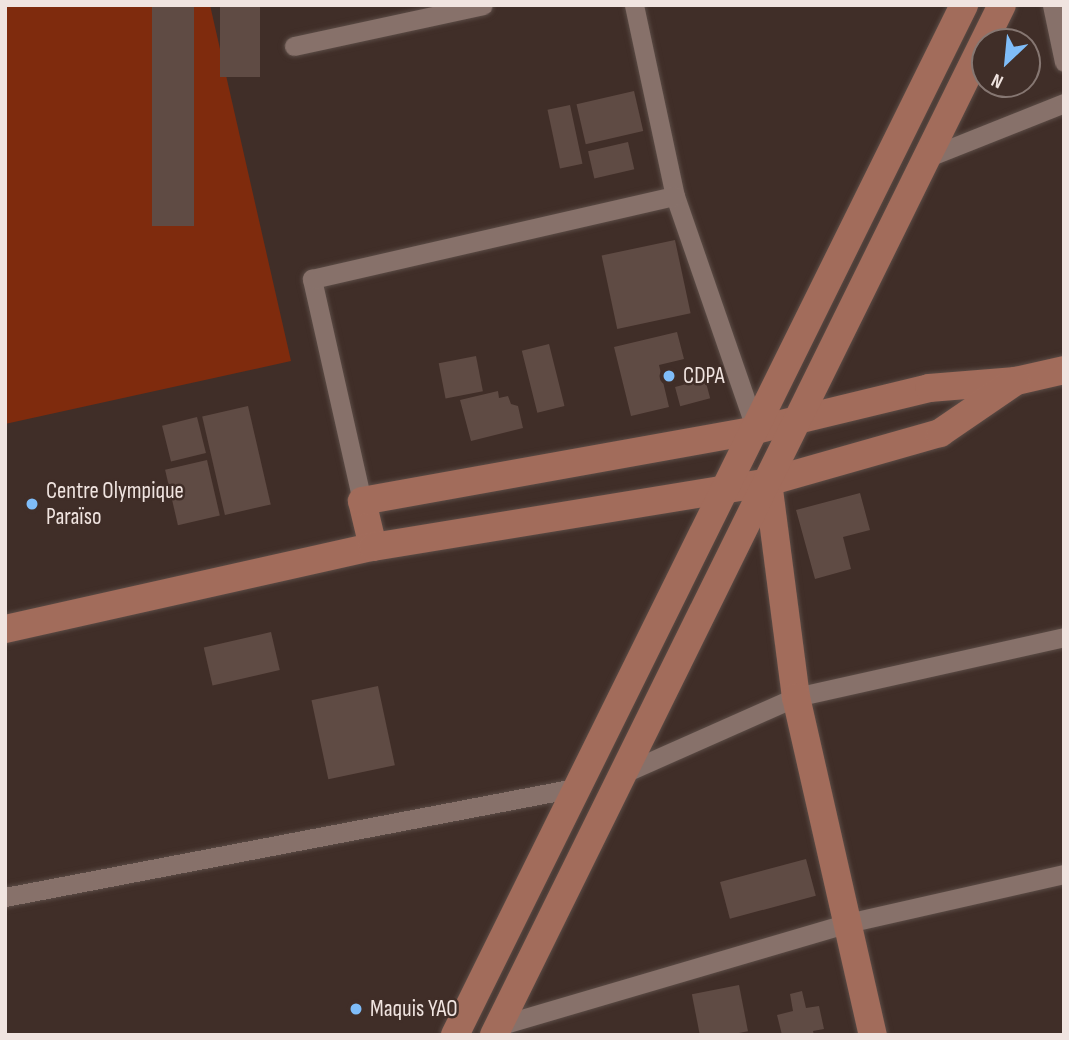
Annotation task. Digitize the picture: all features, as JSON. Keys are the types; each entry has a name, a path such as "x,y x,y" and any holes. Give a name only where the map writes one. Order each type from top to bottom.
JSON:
{"street":[{"path":"295,46 483,5"},
{"path":"634,5 676,196 756,430"},
{"path":"455,1035 580,787 720,491 756,430 964,5"},
{"path":"496,1030 1002,5"},
{"path":"1052,5 1064,62"},
{"path":"926,158 1064,103"},
{"path":"373,547 312,279 676,196"},
{"path":"362,501 797,422 929,388 1016,381 1064,370"},
{"path":"5,629 373,547 768,482 940,433 1016,381"},
{"path":"768,482 796,697 873,1035"},
{"path":"622,774 796,697 1064,637"},
{"path":"5,897 580,787"},
{"path":"496,1030 848,923 1064,874"}],"shaded area":[{"path":"5,5 210,5 291,361 5,424"}],"building":[{"path":"152,5 194,5 194,226 152,226"},
{"path":"220,5 260,5 260,77 220,77"},
{"path":"634,91 643,131 586,144 577,104"},
{"path":"570,105 582,164 560,168 548,110"},
{"path":"628,142 634,169 594,179 588,151"},
{"path":"675,240 691,313 617,329 602,256"},
{"path":"677,332 684,359 659,365 669,407 631,416 614,347"},
{"path":"549,344 564,406 537,413 522,351"},
{"path":"476,356 483,391 446,399 439,363"},
{"path":"705,379 710,398 680,406 675,387"},
{"path":"498,391 499,398 508,396 511,404 518,406 523,428 471,441 460,400"},
{"path":"248,406 271,504 225,515 202,417"},
{"path":"197,417 206,453 171,462 162,426"},
{"path":"207,460 220,516 178,525 165,470"},
{"path":"860,493 870,530 843,537 851,569 815,579 796,510"},
{"path":"271,632 280,670 213,686 204,648"},
{"path":"378,686 395,765 328,779 311,700"},
{"path":"806,859 816,896 730,919 720,882"},
{"path":"739,985 748,1031 728,1035 700,1035 692,994"},
{"path":"802,991 806,1008 819,1006 824,1029 813,1031 814,1035 782,1035 777,1015 793,1011 790,994"}],"place":[{"name":"CDPA","path":"669,376"},
{"name":"Centre Olympique Paraïso","path":"32,504"},
{"name":"Maquis YAO","path":"356,1009"}]}
